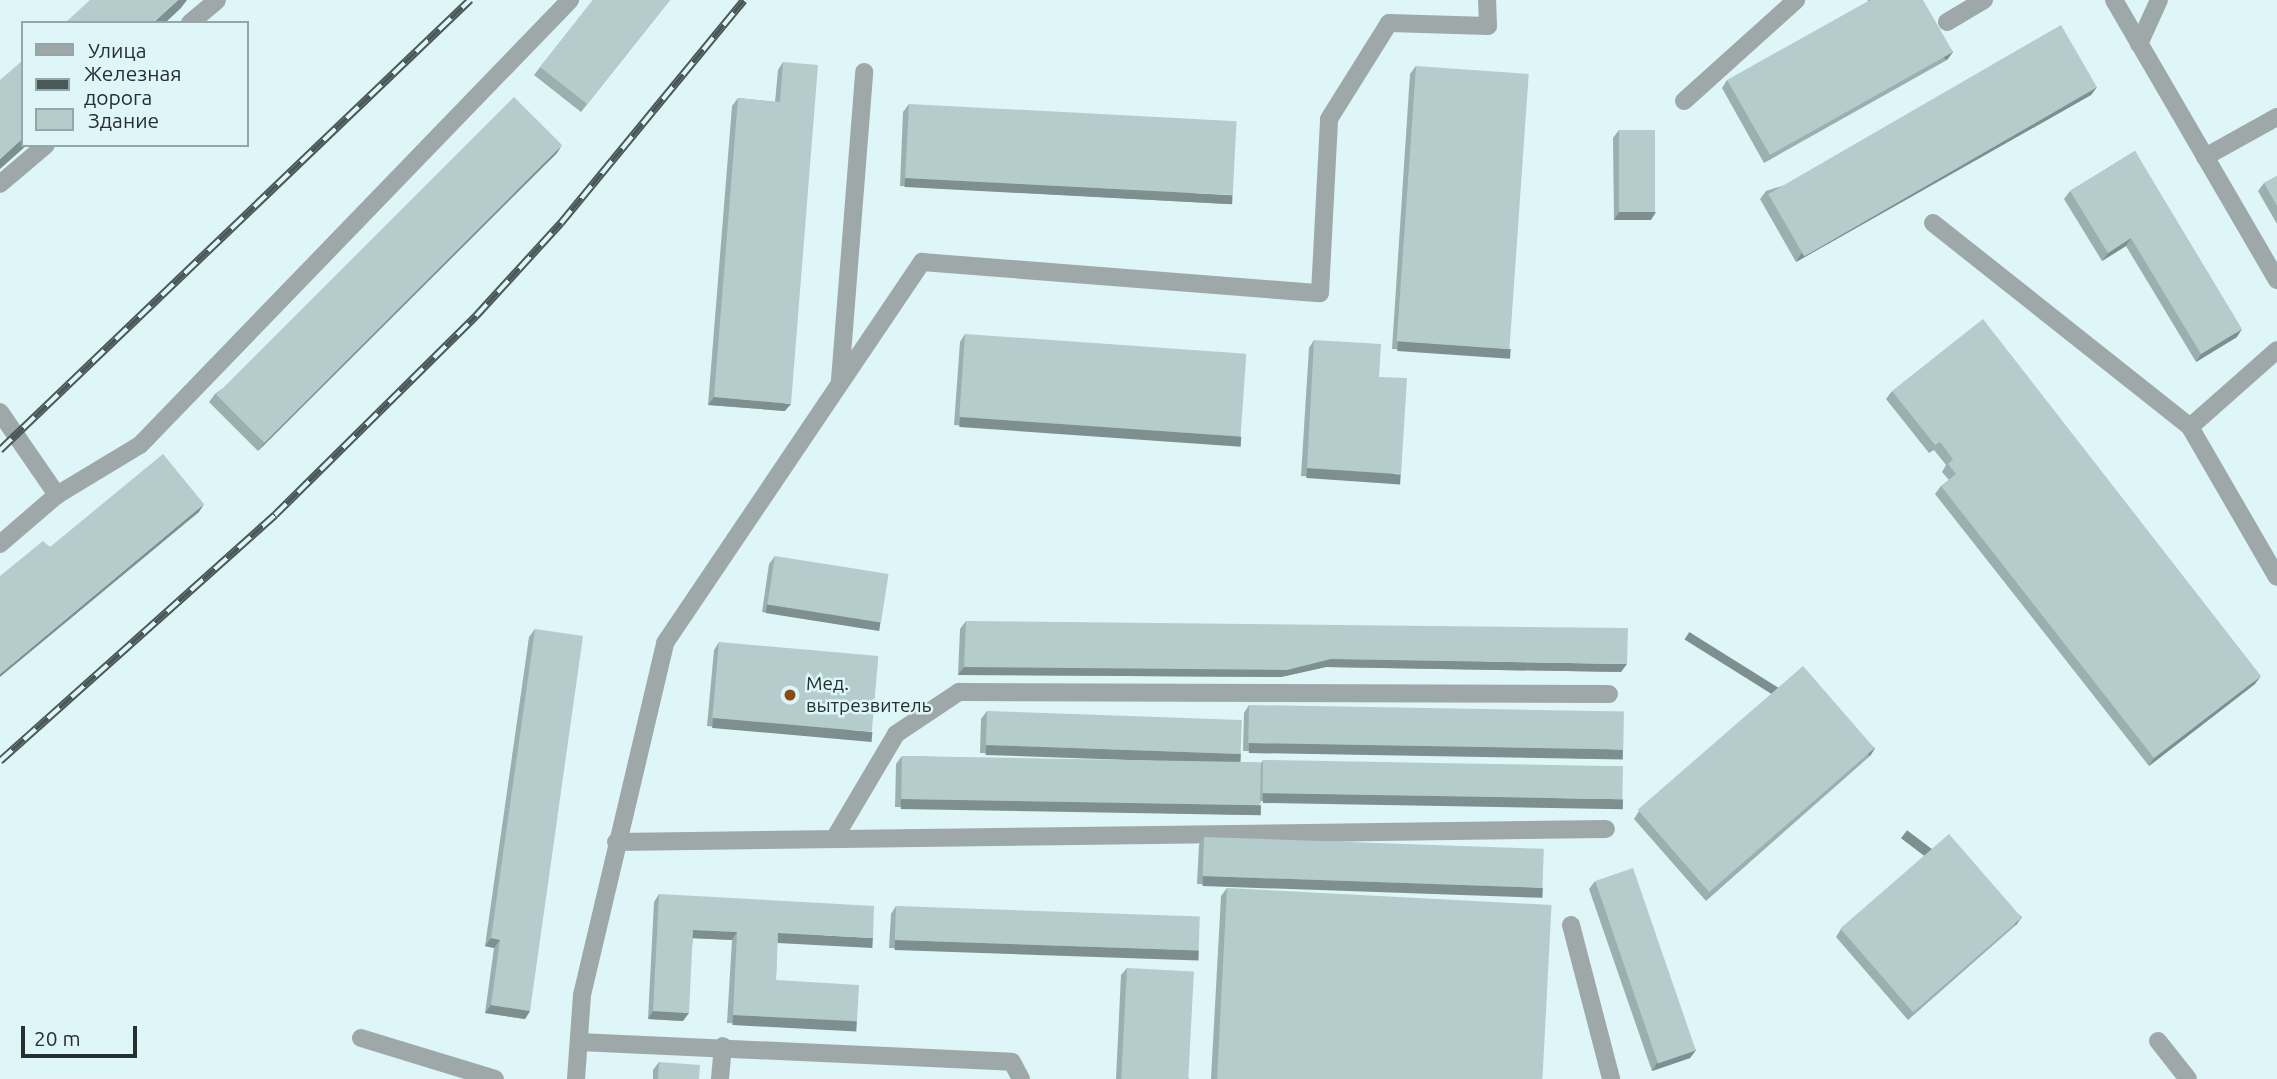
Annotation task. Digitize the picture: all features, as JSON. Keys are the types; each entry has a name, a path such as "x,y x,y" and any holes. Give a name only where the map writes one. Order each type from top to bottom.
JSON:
{"street":[{"path":"192,21 217,0"},
{"path":"0,544 57,495 140,445 570,0"},
{"path":"576,1079 582,995 664,643 922,262 1320,293 1329,119 1389,23 1488,26 1487,0"},
{"path":"1684,102 1796,0"},
{"path":"1947,22 1984,0"},
{"path":"2114,0 2277,280"},
{"path":"2139,44 2159,0"},
{"path":"840,383 864,72"},
{"path":"2205,157 2277,117"},
{"path":"0,184 44,147"},
{"path":"1933,223 2190,427 2277,577"},
{"path":"2190,427 2277,351"},
{"path":"0,412 57,495"},
{"path":"834,839 896,734 958,692 1609,694"},
{"path":"616,842 1606,829"},
{"path":"1571,925 1611,1079"},
{"path":"361,1038 495,1079"},
{"path":"2158,1041 2188,1079"},
{"path":"579,1042 723,1046 1012,1062 1021,1079"},
{"path":"720,1079 723,1046"}],"building":[{"path":"90,0 178,0 155,21 67,21"},
{"path":"593,0 670,0 587,104 540,67"},
{"path":"1870,0 1923,0 1953,52 1770,155 1727,80"},
{"path":"2061,25 2097,87 1804,256 1768,194"},
{"path":"21,62 21,140 0,159 0,80"},
{"path":"783,62 818,65 791,404 714,397 738,98 780,102"},
{"path":"1416,66 1529,74 1509,349 1397,341"},
{"path":"514,97 562,145 264,443 216,395"},
{"path":"909,104 1237,121 1233,195 905,178"},
{"path":"1619,130 1655,130 1655,212 1619,212"},
{"path":"2135,151 2242,329 2201,354 2131,238 2108,253 2070,191"},
{"path":"2277,176 2277,206 2264,183"},
{"path":"1983,319 2261,676 2154,758 1941,486 1956,474 1948,464 1953,459 1940,442 1935,445 1892,391"},
{"path":"965,334 1246,354 1241,436 959,417"},
{"path":"1314,340 1381,344 1379,377 1407,378 1401,474 1307,468"},
{"path":"163,454 204,504 0,674 0,576 43,541 50,547"},
{"path":"775,556 889,574 881,622 767,604"},
{"path":"966,621 1628,628 1627,664 1331,659 1287,670 964,667"},
{"path":"535,629 583,636 530,1011 491,1005 500,940 491,938"},
{"name":"Мед. вытрезвитель","path":"719,642 878,656 872,732 712,718"},
{"path":"1803,666 1875,748 1709,892 1638,810"},
{"path":"1249,705 1624,712 1623,750 1248,743"},
{"path":"987,711 1242,720 1241,754 986,745"},
{"path":"902,756 1261,762 1260,805 901,799"},
{"path":"1263,760 1623,766 1622,799 1262,793"},
{"path":"1949,834 2022,918 1913,1012 1840,928"},
{"path":"1204,837 1544,849 1542,888 1203,876"},
{"path":"1633,868 1696,1050 1658,1064 1595,881"},
{"path":"1227,888 1552,905 1542,1079 1217,1079"},
{"path":"659,894 874,906 873,938 778,933 776,980 859,985 857,1021 733,1015 737,932 693,930 689,1013 653,1011"},
{"path":"896,906 1200,917 1199,951 895,940"},
{"path":"1127,968 1194,972 1188,1079 1121,1079"},
{"path":"659,1062 700,1065 699,1079 658,1079"}],"railway":[{"path":"0,450 470,0"},
{"path":"0,761 275,515 476,316 561,223 744,0"}],"place":[{"name":"Мед. вытрезвитель","path":"790,695"}]}
